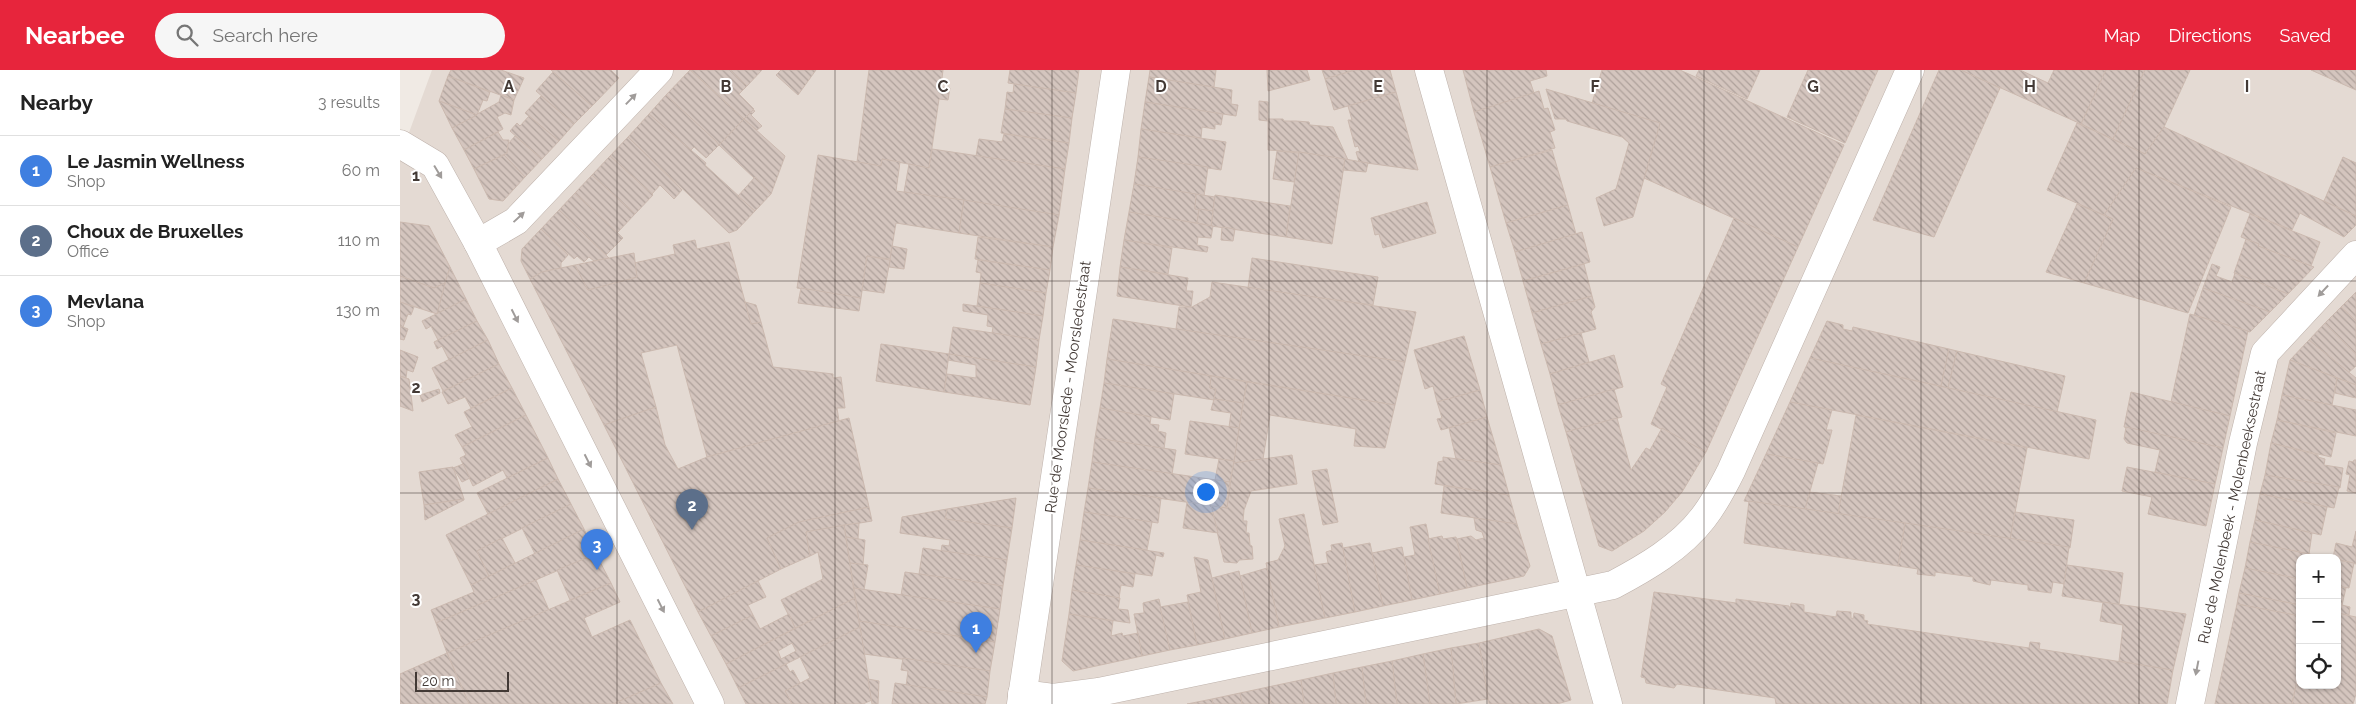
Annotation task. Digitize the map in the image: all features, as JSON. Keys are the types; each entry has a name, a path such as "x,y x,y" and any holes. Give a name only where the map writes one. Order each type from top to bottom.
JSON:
{"street":[{"path":"478,243 516,221 659,70"},
{"name":"Rue de Moorslede - Moorsledestraat","path":"1022,699 1116,70"},
{"path":"1429,70 1608,704"},
{"path":"1022,699 1053,698 1099,692 1576,593 1613,585 1647,566 1686,536 1703,518 1731,471 1910,70"},
{"path":"400,144 435,165 478,243 710,704"},
{"name":"Rue de Molenbeek - Molenbeeksestraat","path":"2190,704 2243,442 2265,353 2356,255"}],"shaded area":[{"path":"432,70 2356,70 2356,704 400,704 400,157"}],"building":[{"path":"451,70 501,70 524,78 514,100 448,76"},
{"path":"551,70 611,70 619,78 592,106"},
{"path":"690,70 744,119 719,145 666,95"},
{"path":"691,70 730,70 747,86 739,94 754,109 744,119"},
{"path":"730,70 762,70 747,86"},
{"path":"781,70 816,70 798,95 776,75"},
{"path":"869,70 943,70 941,87 950,88 948,100 939,99 929,168 882,159 881,166 857,162"},
{"path":"1010,70 1079,70 1076,93 1008,83"},
{"path":"1150,70 1216,70 1214,87 1149,77"},
{"path":"1267,70 1307,70 1310,80 1268,91"},
{"path":"1322,70 1355,70 1325,79"},
{"path":"1355,70 1390,70 1396,92 1334,110 1325,79"},
{"path":"1463,70 1546,70 1547,76 1530,81 1534,93 1474,112"},
{"path":"1602,70 1680,70 1844,145 1798,247 1644,178 1660,123 1592,103"},
{"path":"1699,70 1760,70 1747,99 1696,76"},
{"path":"1808,70 1878,70 1845,143 1787,117"},
{"path":"1939,70 1961,70 2000,88 1934,237 1873,220"},
{"path":"1961,70 2020,70 2048,83 2054,70 2106,70 2081,124"},
{"path":"2106,70 2145,70 2113,139 2081,124"},
{"path":"2145,70 2190,70 2164,127 2145,154 2113,139"},
{"path":"2311,70 2356,70 2356,90"},
{"path":"553,72 592,106 574,124 536,91"},
{"path":"448,76 490,92 487,101 483,100 477,115 439,101"},
{"path":"1149,77 1232,90 1231,104 1238,105 1236,116 1145,102"},
{"path":"1014,84 1076,93 1072,118 1005,109 1007,92 1013,93"},
{"path":"1546,89 1660,123 1633,217 1604,226 1596,198 1616,189 1629,143 1622,137 1567,121 1566,119 1555,119"},
{"path":"1539,91 1544,109 1548,108 1555,130 1550,132 1555,148 1490,167 1474,112"},
{"path":"1396,92 1418,170 1359,162 1356,152 1360,151 1358,146 1355,147 1348,120 1352,120 1348,106"},
{"path":"501,95 514,100 511,115 505,113 497,117 503,129 464,150 452,128 499,102"},
{"path":"666,95 719,145 706,158 694,147 690,151 649,114"},
{"path":"541,96 574,124 559,141 525,113"},
{"path":"439,101 477,115 452,128"},
{"path":"1259,101 1268,102 1268,121 1259,120"},
{"path":"1145,102 1223,114 1221,125 1215,124 1215,129 1202,127 1201,138 1141,129"},
{"path":"1005,109 1072,118 1069,143 1001,133"},
{"path":"753,110 755,111 751,115 762,126 757,130 744,119"},
{"path":"649,114 706,163 705,165 755,211 737,230 729,233 628,137"},
{"path":"529,116 559,141 542,159 510,131 517,123 520,126"},
{"path":"744,119 785,156 771,194 719,145"},
{"path":"1268,119 1309,122 1310,125 1333,127 1348,160 1299,152 1268,150"},
{"path":"2077,123 2145,154 2164,127 2356,216 2356,225 2344,237 2300,213 2292,230 2136,168 2104,215 2047,190"},
{"path":"1141,129 1226,142 1221,170 1138,157"},
{"path":"498,132 503,140 509,140 507,153 474,169 464,150"},
{"path":"1004,134 1069,143 1065,169 976,156 979,139 1002,142"},
{"path":"515,136 542,159 525,177 504,155 507,153 508,144"},
{"path":"628,137 682,190 674,199 660,185 652,194 610,156"},
{"path":"932,149 1065,169 1059,215 904,192 909,164 929,168"},
{"path":"1552,150 1568,205 1506,223 1490,167"},
{"path":"1277,151 1299,153 1294,182 1273,179"},
{"path":"1299,152 1345,159 1332,244 1286,237"},
{"path":"504,155 525,177 503,201 489,199 474,169"},
{"path":"818,155 881,166 882,159 900,162 896,191 964,200 959,233 896,223 890,259 867,256 861,298 797,288"},
{"path":"610,156 653,195 635,214 592,175"},
{"path":"1138,157 1208,167 1204,196 1134,184"},
{"path":"2343,157 2356,163 2356,216 2324,201"},
{"path":"1345,159 1368,163 1366,172 1343,170"},
{"path":"2136,168 2231,207 2188,313 2084,283 2113,219 2104,215"},
{"path":"592,175 635,214 617,233 575,193"},
{"path":"755,177 771,194 755,211 738,196"},
{"path":"1134,184 1196,194 1195,209 1199,209 1197,223 1129,212"},
{"path":"575,193 623,238 606,255 559,210"},
{"path":"1196,194 1215,197 1213,211 1195,209"},
{"path":"1215,195 1290,206 1286,237 1211,226"},
{"path":"964,200 1059,215 1053,247 959,233"},
{"path":"1427,202 1436,233 1383,248 1379,234 1375,235 1371,218"},
{"path":"2077,204 2113,219 2084,283 2046,272"},
{"path":"1568,205 1576,234 1515,252 1506,223"},
{"path":"1199,209 1213,211 1211,226 1197,223"},
{"path":"559,210 609,258 594,261 589,257 584,262 577,256 574,259 541,229"},
{"path":"1129,212 1213,226 1211,238 1198,237 1197,245 1208,247 1207,252 1124,240"},
{"path":"2250,214 2320,242 2311,266 2258,246 2259,244 2241,237"},
{"path":"1734,218 1798,247 1706,452 1651,424 1667,387 1661,384"},
{"path":"400,222 429,226 450,267 445,283 434,288 400,276"},
{"path":"1222,227 1235,229 1233,241 1221,240"},
{"path":"541,229 568,255 561,263 561,268 542,272 530,279 521,261 522,249"},
{"path":"1582,232 1590,262 1523,281 1515,252"},
{"path":"978,237 1053,247 1050,270 975,259"},
{"path":"2246,239 2259,244 2258,246 2314,267 2288,294 2234,273"},
{"path":"695,240 697,249 729,242 751,324 761,322 773,367 833,374 833,378 841,377 845,408 837,408 839,421 707,457 677,345 641,353 656,407 604,425 530,279 542,272 575,265 588,290 637,277 634,263 675,254 673,245"},
{"path":"1124,240 1172,248 1168,274 1120,267"},
{"path":"892,246 907,249 904,269 889,267"},
{"path":"634,253 637,277 588,290 575,265"},
{"path":"867,256 890,260 884,293 862,290"},
{"path":"1252,258 1378,277 1373,305 1248,288"},
{"path":"978,260 1050,270 1046,293 980,283 981,273 976,272"},
{"path":"1584,264 1592,296 1532,313 1523,281"},
{"path":"2212,264 2220,267 2216,276 2232,282 2235,273 2288,294 2270,312 2203,288"},
{"path":"450,267 466,299 437,314 445,283"},
{"path":"1120,267 1188,278 1186,291 1193,291 1191,307 1117,296"},
{"path":"400,276 434,288 445,283 437,314 400,302"},
{"path":"1212,282 1416,312 1405,362 1176,329 1179,307 1192,307 1210,297"},
{"path":"980,283 1046,293 1043,316 977,306"},
{"path":"801,288 861,298 859,311 798,303"},
{"path":"2203,288 2270,312 2250,332 2194,315"},
{"path":"2356,292 2356,321 2341,307"},
{"path":"1592,296 1595,307 1591,312 1596,329 1541,344 1532,313"},
{"path":"466,299 477,321 438,340 431,326 426,329 422,321"},
{"path":"400,302 414,307 411,315 408,314 403,327 400,326"},
{"path":"745,302 756,305 761,322 751,324"},
{"path":"963,304 1043,316 1039,340 992,333 993,327 987,326 988,315 963,311"},
{"path":"2341,307 2356,321 2356,354 2325,323"},
{"path":"2190,314 2248,331 2230,416 2171,402"},
{"path":"1113,319 1405,362 1395,405 1107,359"},
{"path":"477,321 488,340 449,360 442,346 437,349 434,342"},
{"path":"1827,321 1843,325 1843,329 1852,331 1853,327 1949,349 1941,386 1810,358"},
{"path":"2325,323 2356,354 2356,366 2348,373 2309,340"},
{"path":"400,326 408,329 404,340 400,339"},
{"path":"953,327 1039,340 1036,367 949,354"},
{"path":"1581,333 1589,362 1550,374 1541,344"},
{"path":"1464,336 1480,390 1437,402 1433,386 1425,389 1414,350"},
{"path":"488,340 499,364 443,391 432,368"},
{"path":"2309,340 2356,378 2356,385 2290,360"},
{"path":"881,344 949,354 944,392 876,381"},
{"path":"1949,349 1957,351 1948,388 1941,386"},
{"path":"400,350 418,357 413,372 407,370 406,378 400,376"},
{"path":"1957,351 2065,376 2057,412 1948,388"},
{"path":"949,354 1036,367 1030,405 944,392 947,374 976,378 976,365 948,360"},
{"path":"1614,355 1623,387 1558,405 1550,374"},
{"path":"1810,358 2096,420 2089,459 1790,402"},
{"path":"1107,359 1211,376 1210,388 1216,389 1214,400 1104,383"},
{"path":"2290,360 2337,378 2332,405 2282,395"},
{"path":"499,364 512,388 471,408 465,397 448,404 442,392"},
{"path":"400,376 409,379 413,411 400,406"},
{"path":"1211,376 1247,382 1243,403 1214,399 1216,389 1210,388"},
{"path":"2337,378 2356,385 2356,398 2335,393"},
{"path":"1247,382 1395,405 1385,448 1354,446 1356,429 1270,415 1263,459 1233,463"},
{"path":"1104,383 1174,394 1170,420 1100,408"},
{"path":"512,388 526,415 462,447 455,435 472,427 464,412"},
{"path":"439,389 440,393 422,402 420,395"},
{"path":"1614,389 1622,417 1566,432 1558,405"},
{"path":"1480,390 1487,417 1441,430 1437,419 1442,418 1437,402"},
{"path":"2131,392 2230,416 2223,448 2124,427"},
{"path":"2282,395 2356,410 2356,436 2277,420"},
{"path":"1214,399 1243,403 1239,428 1229,427 1231,413 1211,410"},
{"path":"1790,402 1832,410 1826,430 1832,430 1823,464 1766,454"},
{"path":"656,407 665,445 678,469 707,457 849,418 869,507 799,522 767,538 781,569 698,612 604,425"},
{"path":"1100,408 1151,417 1150,424 1159,425 1158,431 1166,433 1164,449 1095,438"},
{"path":"526,415 548,458 507,478 503,470 473,486 460,458 466,455 462,447"},
{"path":"1856,415 2027,448 2010,540 1838,514"},
{"path":"1487,417 1501,465 1456,459 1449,428"},
{"path":"1617,418 1631,470 1646,448 1650,450 1662,428 1706,452 1682,492 1665,512 1644,531 1612,551 1599,546 1566,432"},
{"path":"2277,420 2336,433 2331,457 2271,443"},
{"path":"1190,421 1239,428 1234,461 1185,454"},
{"path":"2126,427 2223,448 2215,484 2155,472 2160,450 2127,443 2124,439"},
{"path":"1095,438 1176,450 1172,474 1092,462"},
{"path":"2271,443 2318,455 2318,457 2325,459 2324,465 2343,468 2340,488 2265,475"},
{"path":"1766,454 1818,463 1805,509 1744,501"},
{"path":"1292,455 1297,484 1251,491 1244,510 1243,521 1247,521 1246,533 1249,533 1253,559 1239,560 1237,563 1224,562 1211,505 1227,508 1233,463"},
{"path":"1443,457 1501,465 1509,495 1435,484 1438,462 1443,461"},
{"path":"548,458 558,479 488,514 477,493"},
{"path":"1219,459 1234,461 1230,482 1215,480"},
{"path":"2356,460 2356,493 2347,491 2350,475 2346,474 2349,461 2353,462"},
{"path":"1092,462 1230,482 1227,508 1088,488"},
{"path":"463,464 470,478 462,482 453,468"},
{"path":"453,467 464,499 424,505 419,472"},
{"path":"2127,467 2215,484 2206,526 2148,514 2152,497 2122,491"},
{"path":"1327,469 1338,522 1323,525 1312,471"},
{"path":"2265,475 2339,487 2334,508 2260,494"},
{"path":"558,479 571,504 477,551 489,576 471,585 446,535"},
{"path":"1444,486 1509,495 1517,524 1441,513"},
{"path":"1088,488 1161,498 1158,523 1084,512"},
{"path":"1810,492 1841,496 1838,514 1805,509"},
{"path":"2260,494 2327,507 2321,535 2255,520"},
{"path":"1016,498 1012,528 945,519 947,509"},
{"path":"464,500 425,520 424,505"},
{"path":"1749,501 1905,523 1898,566 1744,543"},
{"path":"1187,502 1211,505 1218,533 1183,528"},
{"path":"571,504 584,529 535,554 522,528"},
{"path":"869,507 872,521 806,532 810,556 781,569 767,538 799,522"},
{"path":"947,509 945,519 1012,528 1007,560 941,551 942,545 949,546 950,540 900,533 902,517"},
{"path":"1084,512 1152,522 1147,550 1080,540"},
{"path":"2015,512 2074,520 2070,548 2010,540"},
{"path":"1304,514 1325,618 1279,627 1266,563 1278,560 1285,546 1279,519"},
{"path":"1474,518 1517,524 1530,566 1524,576 1467,588 1457,539 1471,536 1476,540 1484,538 1482,532 1476,530"},
{"path":"2255,520 2312,533 2309,554 2250,542"},
{"path":"859,523 858,539 846,537 844,525"},
{"path":"1905,523 2069,547 2064,584 2053,582 2051,593 2028,590 2028,585 1991,580 1990,585 1973,581 1973,577 1935,572 1935,576 1917,574 1918,569 1898,566"},
{"path":"1426,524 1440,594 1412,600 1404,557 1415,555 1410,527"},
{"path":"844,525 855,598 795,628 781,600 823,579 818,552 810,556 806,532"},
{"path":"584,529 596,554 436,623 431,610 474,592 471,585"},
{"path":"2356,531 2356,564 2341,560 2341,554 2334,554 2336,543 2352,547"},
{"path":"1442,536 1443,539 1456,537 1467,588 1440,594 1428,539"},
{"path":"846,537 865,540 863,565 850,563"},
{"path":"502,538 515,563 489,576 477,551"},
{"path":"1080,540 1164,553 1163,557 1156,555 1152,576 1076,565"},
{"path":"2250,542 2308,554 2296,554 2296,578 2245,568"},
{"path":"1342,543 1355,612 1325,618 1314,565 1328,563 1326,552 1332,550 1331,545"},
{"path":"1370,543 1383,606 1355,612 1343,548"},
{"path":"1402,547 1412,600 1383,606 1372,553"},
{"path":"923,548 1007,560 1003,586 919,574"},
{"path":"596,554 611,583 570,600 557,570"},
{"path":"1194,557 1208,560 1225,639 1197,645 1187,595 1201,592"},
{"path":"2341,561 2354,563 2349,588 2341,587"},
{"path":"850,563 868,565 864,590 854,588"},
{"path":"1076,565 1135,574 1133,587 1121,585 1119,598 1072,590"},
{"path":"2067,565 2123,573 2119,605 2062,596"},
{"path":"1267,568 1279,627 1252,633 1240,576"},
{"path":"2245,568 2296,578 2296,604 2239,593"},
{"path":"1239,571 1252,633 1225,639 1212,578"},
{"path":"905,572 1003,586 1000,609 901,595"},
{"path":"536,580 549,610 447,653 436,623"},
{"path":"758,581 766,597 748,605 753,615 711,636 698,612"},
{"path":"611,583 620,602 584,618 592,637 630,620 661,683 613,704 469,704 447,653"},
{"path":"2341,587 2346,588 2342,605 2350,607 2349,615 2341,614"},
{"path":"854,588 1000,609 995,642 859,621"},
{"path":"1072,590 1120,598 1118,609 1128,610 1130,623 1069,614"},
{"path":"1654,592 1736,603 1736,599 1789,606 1790,610 1791,603 1804,605 1804,612 1836,617 1837,611 1851,612 1851,618 1853,619 1854,613 1864,615 1864,620 1868,621 1867,624 2029,648 2030,642 2040,643 2039,649 2173,670 2167,704 1776,704 1775,698 1677,684 1674,688 1646,683 1645,678 1641,677"},
{"path":"2239,593 2296,604 2296,615 2237,604"},
{"path":"855,598 860,627 738,688 726,664","holes":["792,643 796,651 781,659 778,651"]},
{"path":"1159,599 1170,650 1142,656 1134,614 1144,613 1143,603"},
{"path":"1188,602 1197,645 1170,650 1160,607"},
{"path":"2103,602 2186,614 2173,670 2119,661 2123,625 2100,621"},
{"path":"2237,604 2296,615 2296,686 2292,704 2215,704"},
{"path":"789,614 795,628 726,664 711,636 753,615 760,629"},
{"path":"1069,614 1113,621 1111,636 1122,633 1123,636 1138,633 1142,656 1073,671 1062,661"},
{"path":"2341,614 2356,617 2356,694 2353,704 2292,704 2296,686 2296,689 2341,689"},
{"path":"859,621 995,642 990,671 864,654"},
{"path":"860,627 872,700 863,704 792,704 785,691 810,678 800,657"},
{"path":"1539,629 1552,636 1571,700 1557,704 1489,704 1479,643"},
{"path":"1479,643 1488,699 1456,704 1451,648"},
{"path":"1451,648 1456,704 1430,704 1423,654"},
{"path":"447,653 469,704 400,704 400,674"},
{"path":"1423,654 1430,704 1397,704 1392,661"},
{"path":"903,658 990,671 987,697 906,686 908,671 901,670"},
{"path":"1392,661 1397,704 1366,704 1362,667"},
{"path":"786,664 790,672 793,670 800,683 785,691 792,704 746,704 738,688"},
{"path":"1362,667 1366,704 1336,704 1333,673"},
{"path":"1333,673 1336,704 1304,704 1301,680"},
{"path":"868,679 879,681 878,704 872,704"},
{"path":"1301,680 1304,704 1271,704 1268,687"},
{"path":"661,683 673,704 613,704"},
{"path":"895,683 987,697 985,704 892,704"},
{"path":"1268,687 1271,704 1242,704 1240,693"},
{"path":"1240,693 1242,704 1213,704 1212,699"},
{"path":"1212,699 1213,704 1187,704"}],"place":[{"name":"Choux de Bruxelles","path":"692,530"},
{"name":"Mevlana","path":"597,570"},
{"name":"Le Jasmin Wellness","path":"976,653"}]}
